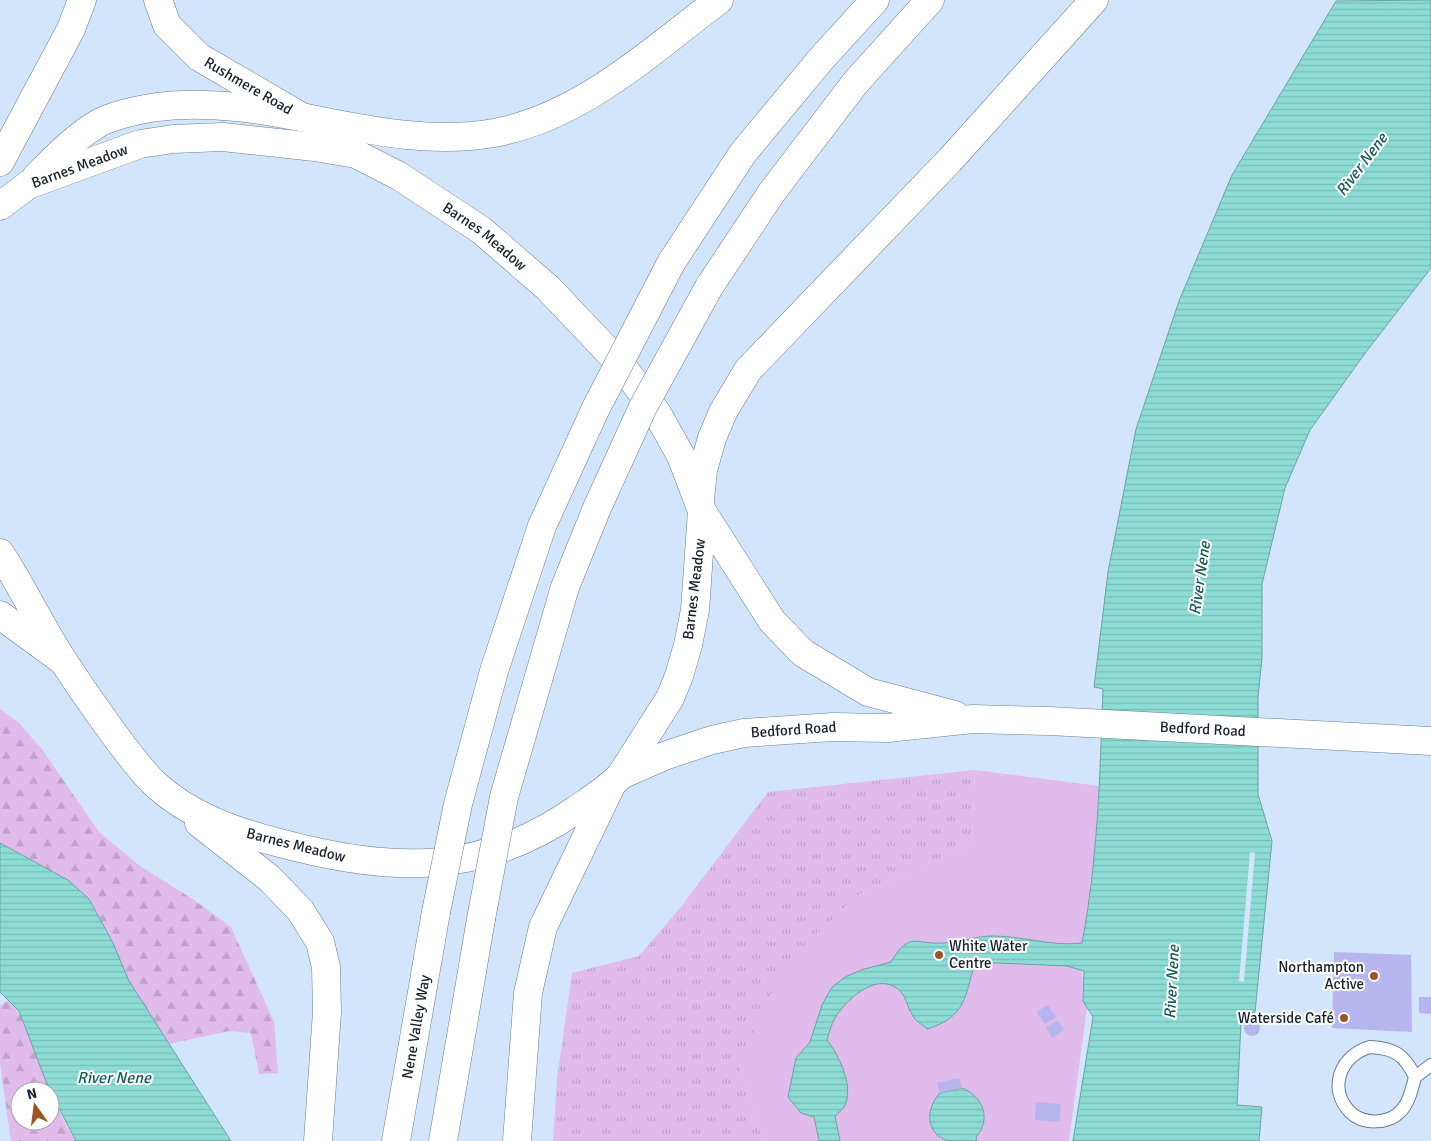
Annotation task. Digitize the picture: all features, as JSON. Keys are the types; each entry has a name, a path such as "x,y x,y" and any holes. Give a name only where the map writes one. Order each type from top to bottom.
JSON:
{"main road":[{"path":"0,162 71,29 82,0"},
{"name":"Rushmere Road","path":"158,0 167,26 199,57 301,116 356,154"},
{"path":"28,185 69,144 100,123 138,110 170,106 220,104 434,137 493,133 538,122 591,95 719,0"},
{"name":"Nene Valley Way","path":"396,1141 436,912 458,804 494,670 542,526 595,410 670,263 743,153 822,58 875,0"},
{"path":"446,1133 504,797 565,587 597,508 642,407 710,288 772,192 856,82 930,0"},
{"path":"701,506 703,470 712,438 723,412 748,370 950,160 1094,0"},
{"name":"Barnes Meadow","path":"0,206 28,185 140,144 173,139 223,138 272,141 356,154 399,176 481,230 548,288 623,367 657,413 681,456 701,506 695,610 679,676 670,698 617,780 560,820 519,843 476,857 394,865 325,855 264,839 218,823 175,802 154,783 129,755 63,661 0,553"},
{"name":"Bedford Road","path":"701,506 772,621 803,653 868,692 973,719"},
{"path":"0,615 63,661"},
{"name":"Bedford Road","path":"617,780 667,755 712,740 744,733 833,727 887,728 973,719 1049,721 1431,741"},
{"path":"517,1141 528,993 543,927 617,780"},
{"path":"175,802 218,840 269,878 300,910 320,942 326,966 327,1012 318,1141"}],"lane":[{"path":"1415,1077 1407,1062 1397,1052 1384,1047 1370,1047 1361,1049 1343,1064 1339,1080 1340,1091 1351,1113 1363,1120 1387,1119 1399,1113 1408,1100 1415,1077 1431,1065"}],"green space":[{"path":"0,709 19,723 41,748 99,832 140,866 194,900 231,927 274,1022 278,1073 259,1074 251,1033 229,1031 169,1044 129,981 112,941 89,899 68,880 0,843"},
{"path":"975,770 972,844 855,897 739,1065 763,1141 553,1141 557,1079 572,973 639,956 680,908 768,792"},
{"name":"White Water Centre","path":"975,770 1099,786 1092,892 1082,943 1083,1001 1087,1007 1069,1141 763,1141 739,1065 783,967 855,897 972,844"},
{"path":"8,1000 20,1015 29,1031 48,1081 10,1081 10,1131 60,1131 60,1112 76,1141 11,1141 0,1063 0,1006"}],"water":[{"path":"1431,0 1431,268 1366,352 1310,430 1285,488 1262,584 1262,658 1258,697 1258,794 1272,841 1255,1012 1249,1013 1241,1022 1237,1105 1262,1107 1259,1141 1073,1141 1093,1017 1083,1001 1084,971 1067,966 975,962 966,995 957,1012 940,1024 927,1029 914,1018 902,993 895,987 887,984 878,984 860,991 846,1004 834,1021 827,1040 841,1063 847,1081 847,1099 844,1107 835,1116 840,1141 819,1141 814,1117 801,1113 788,1097 796,1058 810,1042 822,1005 832,987 845,977 861,970 891,962 903,946 914,941 943,943 993,936 1060,944 1082,943 1095,848 1103,689 1094,687 1108,572 1136,429 1179,301 1232,175 1336,1"},
{"name":"River Nene","path":"0,843 68,880 89,899 112,941 129,981 231,1141 76,1141 60,1110 60,1081 46,1081 19,1011 0,992"},
{"path":"962,1088 975,1096 983,1109 984,1123 976,1137 977,1141 945,1140 938,1136 931,1125 930,1112 935,1099 940,1093"}],"pier":[{"path":"1250,852 1255,853 1244,982 1239,981"}],"building":[{"path":"1334,952 1411,955 1412,1032 1332,1028"},
{"path":"1419,997 1431,997 1431,1014 1419,1013"},
{"path":"1048,1005 1056,1017 1045,1024 1036,1012"},
{"path":"1058,1020 1064,1030 1052,1038 1046,1027"},
{"path":"1252,1020 1260,1028 1252,1036 1244,1028"},
{"path":"959,1078 962,1088 940,1093 937,1083"},
{"path":"1036,1102 1061,1104 1059,1122 1035,1120"}],"place":[{"name":"White Water Centre","path":"939,955"},
{"name":"Northampton Active","path":"1374,976"},
{"name":"Waterside Café","path":"1344,1018"}]}
